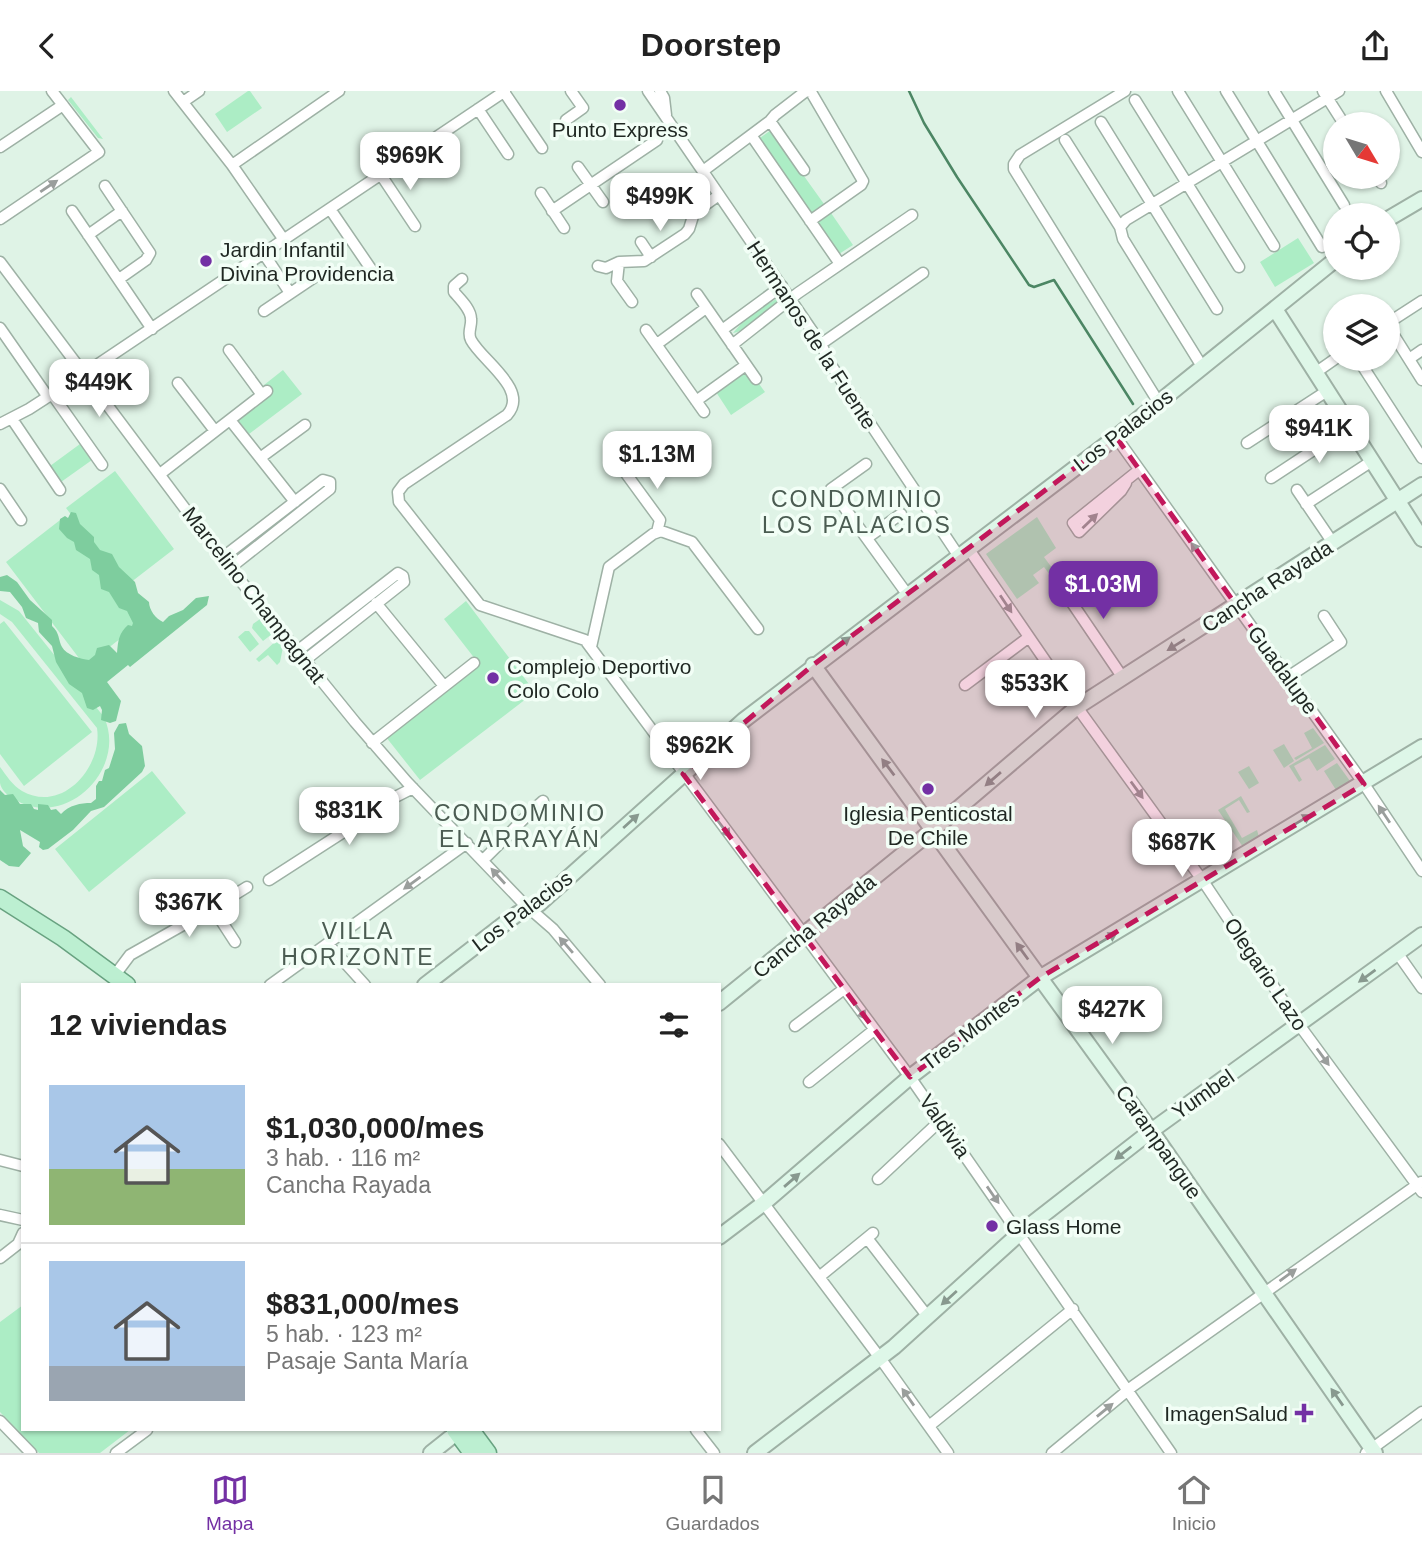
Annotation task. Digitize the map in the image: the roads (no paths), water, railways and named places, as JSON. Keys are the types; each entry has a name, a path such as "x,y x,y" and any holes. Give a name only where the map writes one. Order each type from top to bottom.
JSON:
{"main road":[{"path":"0,898 63,937 121,980"},
{"path":"461,1431 472,1453"},
{"path":"462,1431 488,1453"}],"street":[{"path":"0,219 99,152 52,91"},
{"path":"174,91 232,165 284,240"},
{"path":"183,102 199,91"},
{"path":"232,165 339,91"},
{"path":"7,421 152,329 504,91 542,148"},
{"path":"566,120 583,109 571,91"},
{"name":"Hermanos de la Fuente","path":"648,91 791,299 821,344 831,365 963,552"},
{"path":"661,91 666,115"},
{"path":"703,171 806,91 811,92 863,177 861,185 810,221"},
{"path":"1125,91 1020,155 1014,169 1159,403"},
{"path":"1178,91 1274,246"},
{"path":"1226,91 1322,247"},
{"path":"1274,91 1343,203"},
{"path":"1121,227 1126,220 1292,120 1326,94 1339,91"},
{"path":"1386,91 1422,152"},
{"path":"1326,94 1337,112"},
{"path":"1135,100 1239,267"},
{"path":"0,147 63,105"},
{"path":"478,109 508,154"},
{"path":"770,121 804,170"},
{"path":"1101,122 1217,309"},
{"path":"552,211 675,128"},
{"path":"751,135 839,264"},
{"path":"1065,141 1121,227 1123,239 1203,368"},
{"path":"579,167 603,202"},
{"path":"381,175 415,226"},
{"path":"105,186 150,253 146,260 118,279"},
{"path":"541,193 564,228"},
{"path":"597,266 606,268 620,262 638,263 651,257 689,229 694,213 719,195"},
{"path":"1400,212 1422,199"},
{"path":"330,209 371,269"},
{"path":"72,211 152,329"},
{"path":"88,235 122,211"},
{"path":"732,345 839,264 912,215"},
{"path":"680,216 689,229"},
{"path":"641,242 651,257"},
{"path":"264,254 290,293"},
{"path":"620,262 617,281 632,302"},
{"name":"Marcelino Champagnat","path":"0,263 296,652 413,788 553,929 598,983"},
{"name":"Los Palacios","path":"428,983 517,914 539,904 744,720 813,665 1116,437 1323,270"},
{"path":"821,344 923,273"},
{"path":"264,311 316,276"},
{"path":"462,279 454,286 454,292 470,312 471,340 511,389 515,400 507,415 404,484 398,492 399,502 480,605 585,640 591,647"},
{"path":"722,330 782,286"},
{"path":"697,294 756,379"},
{"path":"1400,317 1422,301"},
{"path":"657,344 706,307"},
{"path":"1275,309 1422,539"},
{"path":"0,328 102,465"},
{"path":"646,330 704,412"},
{"path":"1400,344 1422,380"},
{"path":"160,474 265,393 229,350"},
{"path":"1409,359 1422,350"},
{"path":"696,401 746,365"},
{"path":"1315,373 1323,367"},
{"path":"1366,371 1422,458"},
{"path":"178,383 215,431"},
{"path":"1247,443 1327,391"},
{"path":"1,411 60,490"},
{"path":"230,420 295,502"},
{"path":"260,459 305,425"},
{"path":"1271,478 1350,426"},
{"name":"Guadalupe","path":"1116,437 1364,784 1422,871"},
{"path":"617,440 611,453 660,520 657,532"},
{"path":"1306,504 1372,461"},
{"path":"866,464 831,489 907,594"},
{"path":"1126,483 1079,532 1073,523 1139,470"},
{"path":"222,558 323,480 330,482 330,489 230,568"},
{"name":"Cancha Rayada","path":"721,1001 934,829 1077,707 1422,485"},
{"path":"0,489 21,520"},
{"path":"1297,490 1333,543"},
{"path":"867,538 901,513"},
{"path":"591,647 608,567 657,532 692,542 758,629"},
{"name":"Olegario Lazo","path":"963,552 1029,637 1203,881 1300,1025 1420,1186"},
{"path":"296,652 398,573 401,574 404,582 304,661"},
{"path":"1064,591 1123,678"},
{"path":"376,603 444,687"},
{"path":"1288,677 1341,642 1324,616"},
{"path":"965,685 1029,637"},
{"name":"Valdivia","path":"591,647 941,1120 1171,1453"},
{"path":"372,743 474,663"},
{"name":"Carampangue","path":"813,665 1151,1131 1371,1451"},
{"name":"Tres Montes","path":"721,1235 764,1203 910,1077 1041,978 1422,747"},
{"path":"269,880 345,831 356,817 413,788"},
{"path":"483,860 509,836 514,825 543,801"},
{"path":"273,983 467,843"},
{"path":"121,980 130,955 247,887"},
{"path":"213,908 235,942"},
{"name":"Yumbel","path":"755,1453 880,1358 1020,1233 1151,1131 1422,935"},
{"path":"328,944 363,983"},
{"path":"1398,954 1422,988"},
{"path":"795,1026 844,989"},
{"path":"809,1082 874,1030"},
{"path":"878,1179 941,1120"},
{"path":"721,1147 948,1453"},
{"path":"0,1160 21,1165"},
{"path":"1052,1453 1128,1390 1264,1292 1420,1186"},
{"path":"0,1215 21,1220"},
{"path":"819,1277 870,1236 928,1317"},
{"path":"0,1258 18,1244 21,1237"},
{"path":"929,1426 1073,1309"},
{"path":"1371,1451 1422,1412"},
{"path":"0,1421 31,1453"},
{"path":"116,1453 146,1431"},
{"path":"431,1453 460,1431"},
{"path":"697,1431 714,1453"}],"waterway":[{"path":"909,91 924,123 957,177 1029,285 1034,287 1054,280 1133,404"}],"place":[{"name":"Punto Express","path":"620,105"},
{"name":"Jardin Infantil Divina Providencia","path":"206,261"},
{"name":"Complejo Deportivo Colo Colo","path":"493,678"},
{"name":"Iglesia Penticostal De Chile","path":"928,789"},
{"name":"Glass Home","path":"992,1226"},
{"name":"ImagenSalud","path":"1304,1413"}],"district":[{"name":"CONDOMINIO LOS PALACIOS","path":"857,512"},
{"name":"CONDOMINIO EL ARRAYÁN","path":"520,826"},
{"name":"VILLA HORIZONTE","path":"358,944"}]}
